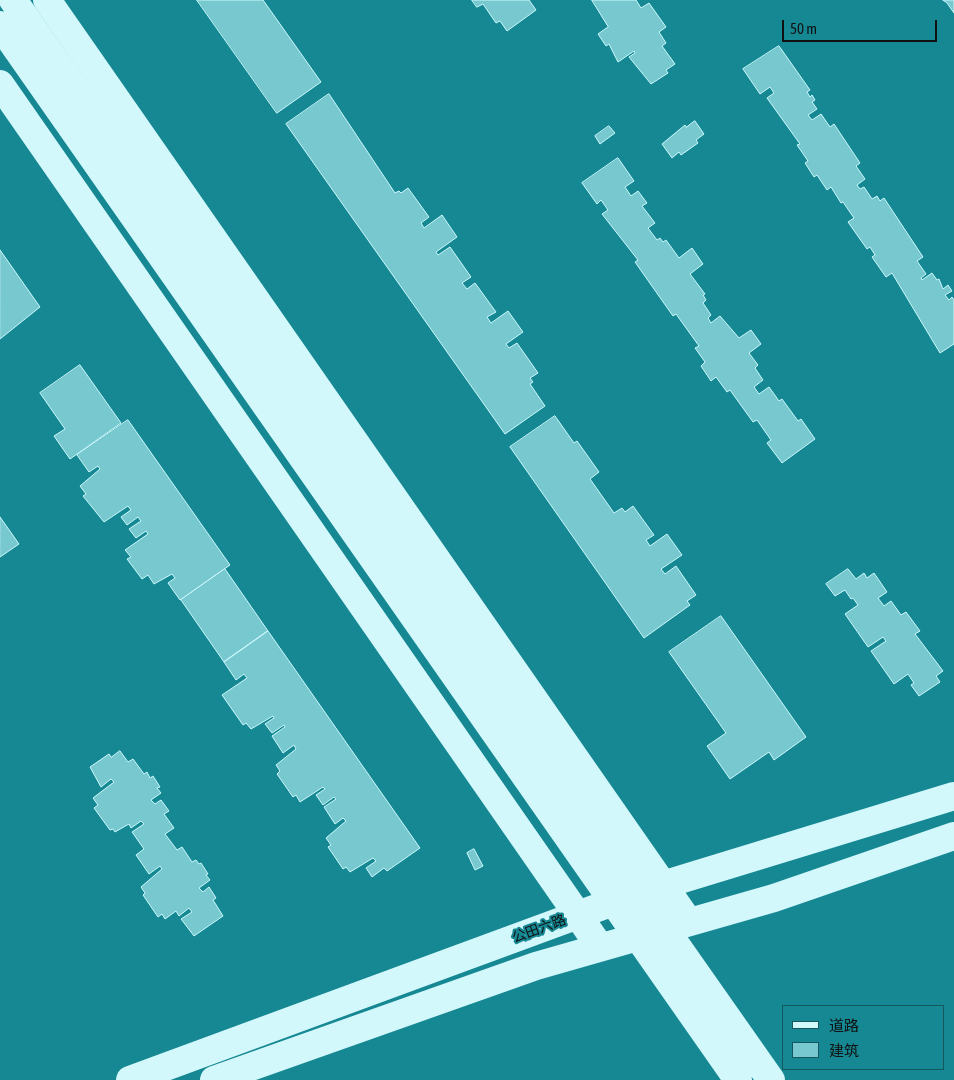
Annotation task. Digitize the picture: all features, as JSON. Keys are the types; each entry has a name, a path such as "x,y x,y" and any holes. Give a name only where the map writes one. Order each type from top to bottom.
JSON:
{"street":[{"path":"13,0 770,1080"},
{"path":"47,0 689,922"},
{"path":"0,25 738,1080"},
{"path":"0,84 600,947"},
{"name":"公田六路","path":"130,1080 663,885 954,796"},
{"path":"214,1080 536,966 774,898 954,836"}],"building":[{"path":"197,0 263,0 321,82 277,113"},
{"path":"472,0 529,0 536,10 507,31 500,21 496,23 483,4 477,7"},
{"path":"592,0 636,0 641,8 649,3 666,27 659,32 666,43 662,46 675,64 666,70 668,73 651,84 629,57 635,53 634,51 618,62 609,44 606,46 598,34 608,27"},
{"path":"943,0 954,0 954,13 947,3"},
{"path":"779,46 810,90 807,92 810,97 812,95 815,100 812,102 817,109 808,115 812,120 821,114 830,127 834,124 860,163 856,166 865,179 857,185 860,189 864,187 872,199 877,196 880,201 884,198 923,257 917,261 926,274 921,278 922,280 932,273 937,280 939,279 943,289 948,285 952,291 945,295 949,300 952,297 954,300 954,344 940,353 892,273 886,277 872,257 875,255 870,247 867,249 848,222 854,218 843,202 841,203 831,187 827,190 817,175 814,177 805,163 808,161 797,145 800,144 767,98 774,93 770,87 760,94 743,69"},
{"path":"329,94 395,193 399,191 401,193 408,188 429,217 421,223 424,228 442,215 457,237 436,252 438,255 450,247 471,277 462,283 467,289 475,283 496,312 487,317 491,323 508,311 523,332 506,344 509,348 517,343 538,373 530,378 533,382 530,384 545,406 505,434 286,124"},
{"path":"695,121 704,134 696,140 698,143 681,155 679,152 672,158 662,144 685,125 686,127"},
{"path":"609,126 615,133 600,144 595,136"},
{"path":"618,158 634,181 625,187 631,196 638,191 647,203 642,206 655,223 648,228 657,240 660,238 663,242 666,240 679,258 692,248 703,264 690,274 705,294 703,295 706,300 703,303 711,315 708,318 711,323 720,316 739,338 751,330 761,344 749,353 758,365 755,368 763,380 754,387 759,394 769,387 779,401 782,399 798,421 801,419 815,439 782,463 767,443 771,440 757,420 753,422 730,390 727,392 716,377 711,381 701,366 705,362 695,348 699,346 676,314 673,316 635,262 638,260 602,214 608,210 601,200 597,204 582,183"},
{"path":"0,250 40,307 0,339"},
{"path":"80,365 121,423 70,459 54,436 65,429 40,393"},
{"path":"555,416 574,443 577,441 599,472 590,479 614,513 622,508 625,512 633,506 654,535 646,540 650,546 667,534 682,555 661,569 665,574 676,566 696,595 687,601 690,605 644,638 510,447"},
{"path":"128,420 230,565 180,600 168,583 175,578 172,574 154,584 148,575 142,579 127,559 131,557 125,550 148,534 146,531 136,538 129,529 141,521 138,517 127,525 121,517 131,510 128,506 104,522 83,496 86,494 80,486 100,469 98,466 89,472 77,455"},
{"path":"0,517 19,544 0,557"},
{"path":"225,569 268,631 224,662 181,600"},
{"path":"848,569 856,579 864,573 867,578 874,573 887,592 878,598 884,606 891,601 901,615 906,612 920,631 915,634 943,671 936,676 940,682 919,696 911,685 914,683 908,674 894,684 871,651 886,641 883,637 868,647 845,614 858,605 845,590 835,596 826,584"},
{"path":"721,616 806,737 774,760 769,752 730,779 707,746 726,733 669,652"},
{"path":"268,631 420,848 387,871 384,868 372,877 366,868 376,861 373,858 350,872 346,867 343,869 328,847 331,845 326,838 346,821 343,818 335,824 324,807 336,799 334,797 323,805 316,795 325,789 323,787 300,802 296,795 293,797 277,774 280,771 276,765 296,749 294,745 283,753 272,736 285,727 284,725 272,733 265,724 274,718 273,716 251,729 246,723 243,725 222,695 247,678 244,674 236,680 224,662"},
{"path":"120,751 128,762 133,759 144,774 147,772 150,778 153,776 160,787 157,788 161,793 151,800 155,804 161,800 169,811 164,814 174,828 165,834 177,850 182,847 192,862 196,860 199,864 201,863 208,874 206,875 210,880 199,888 203,892 209,887 216,898 213,900 223,916 194,936 181,919 192,912 189,908 179,916 176,911 165,919 162,914 158,917 143,895 145,893 141,887 162,869 160,866 149,874 136,855 144,849 132,832 144,824 141,821 131,828 129,824 115,832 113,829 110,830 94,808 98,805 93,798 114,782 111,779 101,787 90,767 109,754 111,757"},
{"path":"474,849 483,866 475,870 467,853"}]}
